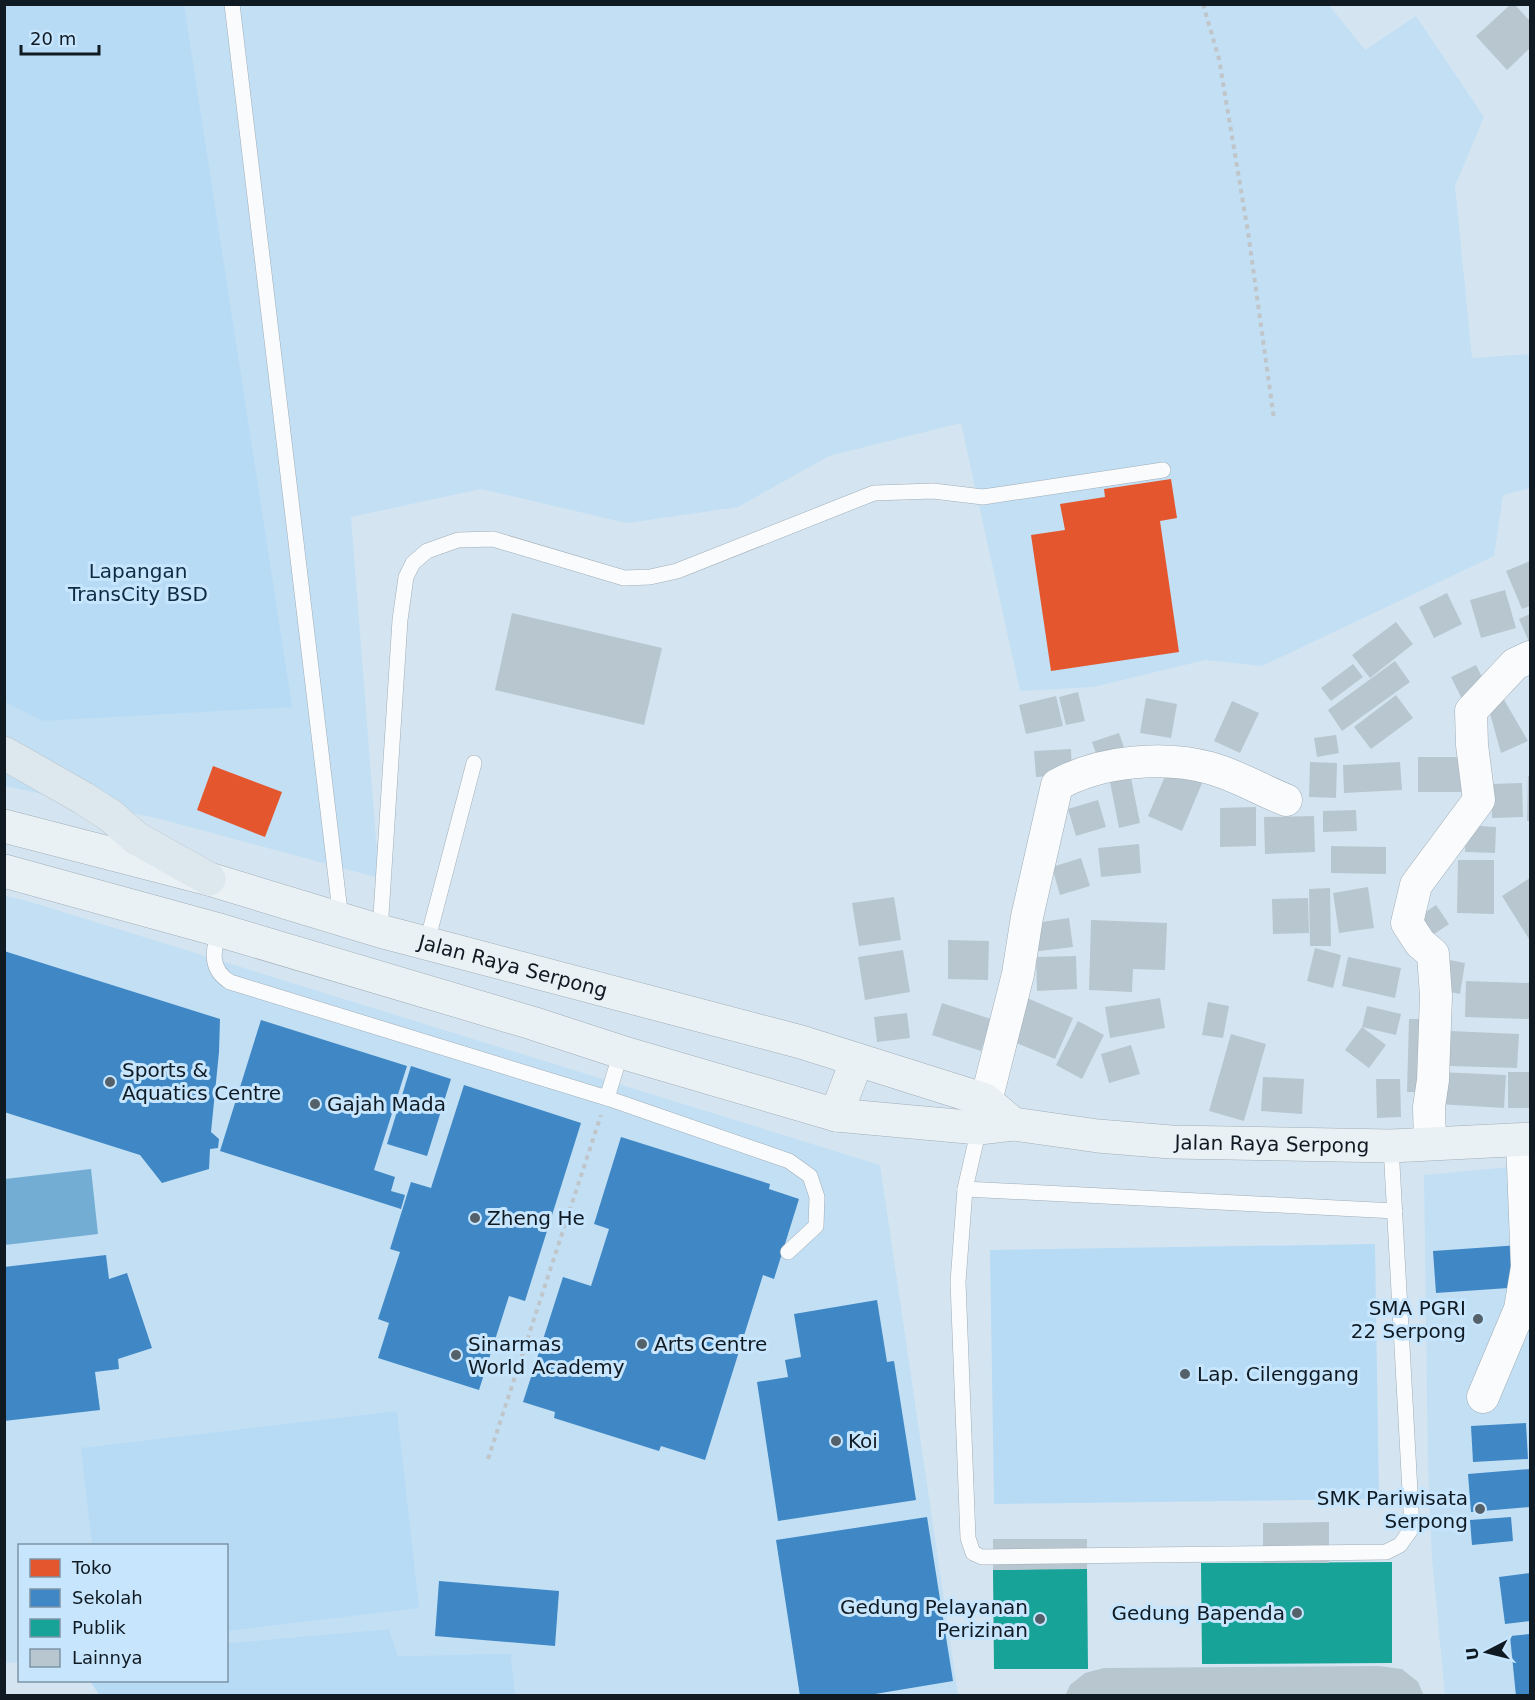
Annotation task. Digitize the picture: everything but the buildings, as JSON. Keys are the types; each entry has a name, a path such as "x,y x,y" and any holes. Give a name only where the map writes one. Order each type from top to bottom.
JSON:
{"main road":[{"path":"4,753 111,816 136,838 209,879"},
{"name":"Jalan Raya Serpong","path":"4,826 209,879 380,931 790,1039 857,1060 982,1114 1013,1124 1098,1136 1171,1142 1391,1146 1526,1140"},
{"name":"Jalan Raya Serpong","path":"4,871 219,930 836,1115 982,1114"},
{"path":"836,1115 857,1060"}],"street":[{"path":"1430,1144 1429,1107 1433,1080 1436,996 1432,954 1420,943 1407,923 1416,885 1479,800 1472,745 1471,711 1515,664 1530,657"},
{"path":"982,1114 1018,974 1057,785 1101,766 1177,762 1210,768 1286,800"},
{"path":"1483,1397 1520,1309 1525,1284 1527,1267 1526,1140"}],"lane":[{"path":"232,4 341,920"},
{"path":"380,931 403,599 406,577 413,563 428,551 458,540 493,539 624,578 650,577 677,571 874,493 933,491 983,497 1163,470"},
{"path":"427,942 474,763"},
{"path":"219,930 214,948 214,960 217,970 230,982 607,1098 789,1161 810,1176 817,1197 816,1226 788,1252"},
{"path":"607,1098 621,1052"},
{"path":"982,1114 964,1189 958,1282 968,1538 973,1553 982,1557 1386,1552 1400,1545 1412,1528 1391,1146"},
{"path":"964,1189 1395,1211"}],"path":[{"path":"1203,4 1220,59 1248,232 1274,419"},
{"path":"488,1459 607,1098"}],"shaded area":[{"path":"5,5 1329,5 1365,50 1416,16 1484,117 1455,186 1472,358 1530,354 1530,488 1503,495 1494,556 1262,666 1205,660 1093,687 1020,691 961,423 829,456 738,507 627,523 481,489 351,517 379,878 160,819 5,786"},
{"name":"Sinarmas World Academy","path":"4,896 24,900 880,1165 958,1695 515,1695 511,1655 398,1656 389,1629 228,1643 228,1544 18,1544 18,1662 5,1663"},
{"path":"1530,1165 1530,1695 1445,1695 1432,1559 1428,1468 1424,1175"},
{"path":"91,1169 98,1234 5,1245 5,1179"}],"green space":[{"name":"Lapangan TransCity BSD","path":"4,5 184,5 292,707 43,721 5,702"},
{"name":"Lap. Cilenggang","path":"1375,1244 1379,1499 994,1504 990,1250"},
{"path":"397,1411 419,1608 228,1631 228,1544 92,1544 81,1448"},
{"path":"389,1629 398,1656 511,1654 515,1695 100,1696 91,1682 228,1682 228,1643"}],"place":[{"name":"Sports & Aquatics Centre","path":"110,1082"},
{"name":"Gajah Mada","path":"315,1104"},
{"name":"Zheng He","path":"475,1218"},
{"name":"SMA PGRI 22 Serpong","path":"1478,1319"},
{"name":"Arts Centre","path":"642,1344"},
{"name":"Sinarmas World Academy","path":"456,1355"},
{"name":"Lap. Cilenggang","path":"1185,1374"},
{"name":"Koi","path":"836,1441"},
{"name":"SMK Pariwisata Serpong","path":"1480,1509"},
{"name":"Gedung Bapenda","path":"1297,1613"},
{"name":"Gedung Pelayanan Perizinan","path":"1040,1619"}]}
